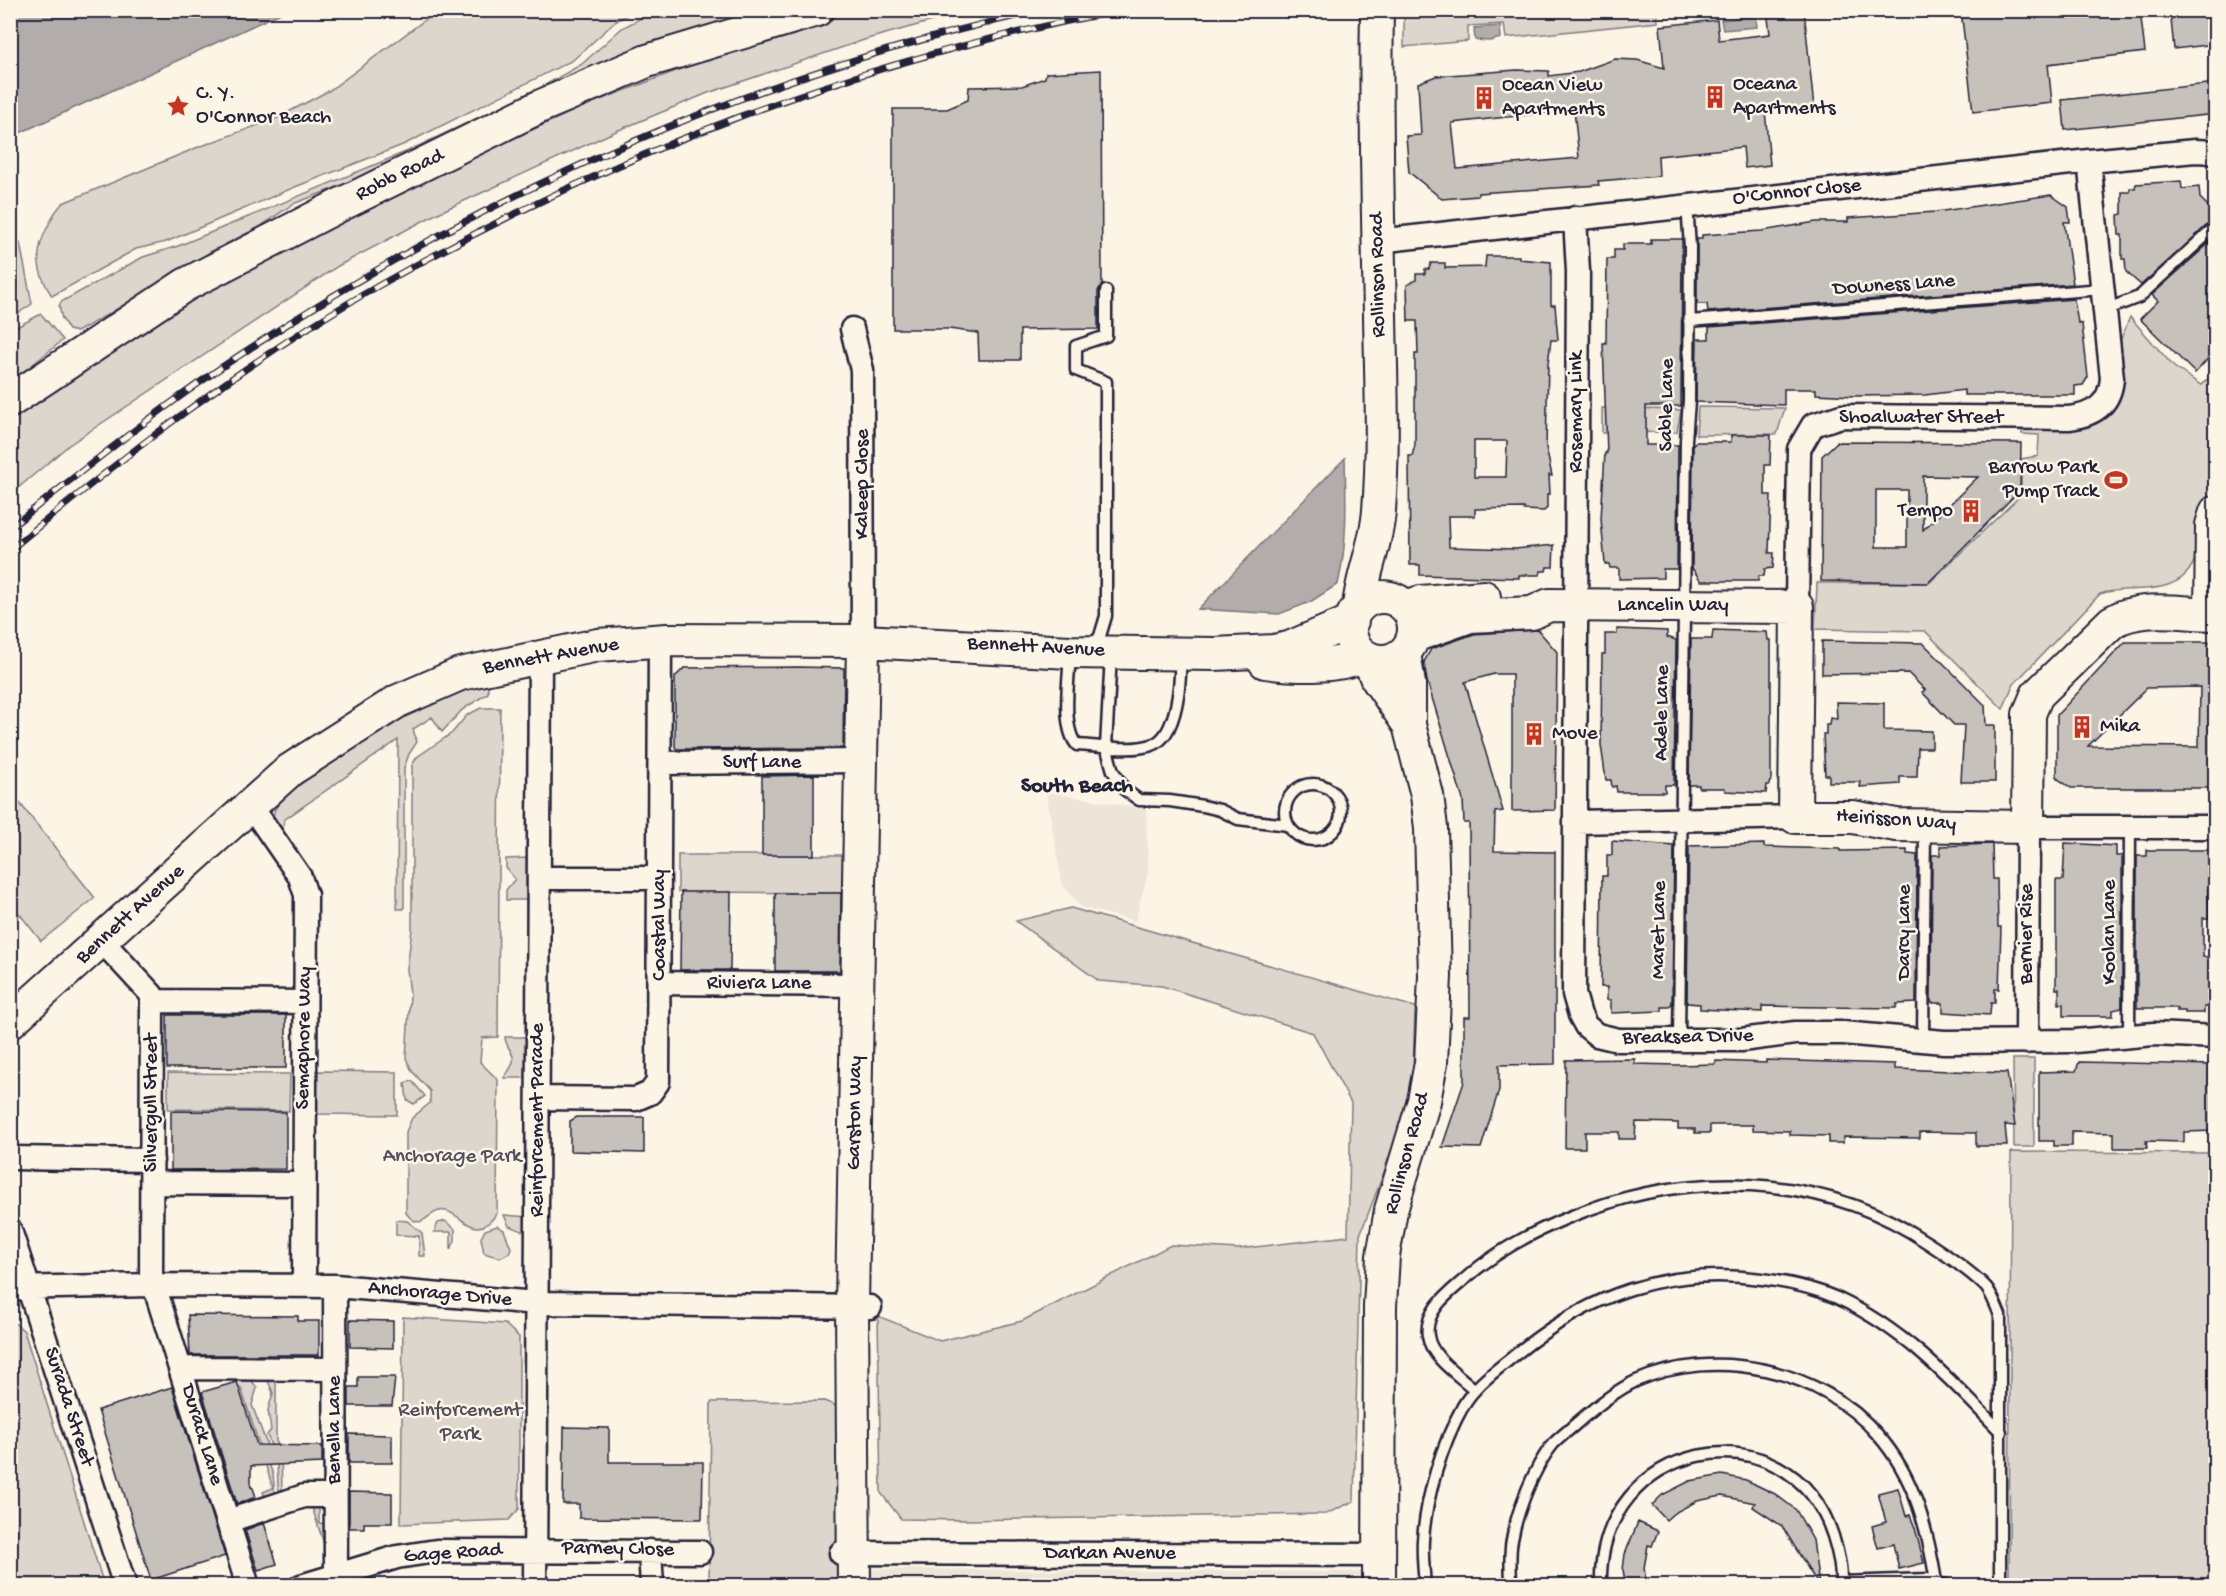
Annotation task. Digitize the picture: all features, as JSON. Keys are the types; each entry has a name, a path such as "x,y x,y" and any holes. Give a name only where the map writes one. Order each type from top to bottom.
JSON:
{"street":[{"name":"Robb Road","path":"10,401 185,285 338,206 541,106 647,61 817,10"},
{"name":"Rollinson Road","path":"1355,614 1361,581 1376,539 1380,482 1375,110 1377,10"},
{"name":"O'Connor Close","path":"1378,240 2089,161 2195,151 2216,152"},
{"name":"Shoalwater Street","path":"1795,817 1799,449 1813,425 1841,416 2069,418 2092,413 2106,402 2111,386 2089,161"},
{"name":"Rosemary Link","path":"1562,605 1578,271 1575,218"},
{"name":"Kaleep Close","path":"852,329 862,370 863,641"},
{"path":"2028,827 2029,714 2037,695 2121,616 2139,612 2213,614 2212,525 2216,512"},
{"name":"Rollinson Road","path":"1376,539 1401,603"},
{"name":"Lancelin Way","path":"1401,603 1497,596 1536,597 1562,605"},
{"path":"1376,598 1401,603 1414,626 1409,645 1388,661 1367,657 1352,640 1355,614 1376,598"},
{"name":"Lancelin Way","path":"1409,645 1470,616 1532,613 1562,605 1797,607"},
{"name":"Breaksea Drive","path":"1562,605 1576,822 1574,994 1586,1026 1605,1038 1679,1040 1741,1040 1795,1033 1844,1033 1923,1040 2027,1042 2129,1038 2154,1034 2216,1037"},
{"name":"Bennett Avenue","path":"10,1022 290,770 398,700 460,674 540,655 598,645 660,640 863,641 1089,652 1215,654 1289,648 1355,614"},
{"name":"Coastal Way","path":"538,1098 636,1099 650,1093 659,1077 660,640"},
{"name":"Garston Way","path":"854,1586 848,1553 861,1307 859,985 863,641"},
{"name":"Rollinson Road","path":"1379,1570 1380,1306 1383,1256 1391,1210 1424,1101 1431,1063 1435,986 1431,828 1427,795 1409,725 1409,645"},
{"name":"Bennett Avenue","path":"1215,654 1291,665 1346,663 1367,657"},
{"name":"Reinforcement Parade","path":"536,1586 540,655"},
{"name":"Rollinson Road","path":"1367,657 1376,676 1409,725"},
{"name":"Surf Lane","path":"661,763 862,761"},
{"name":"Semaphore Way","path":"251,806 300,877 305,888 304,1286"},
{"name":"Heirisson Way","path":"1576,822 1853,817 1896,825 2216,827"},
{"name":"Bernier Rise","path":"2027,1042 2028,827"},
{"path":"539,878 659,878"},
{"path":"102,941 149,990 152,1001 305,1002"},
{"name":"Riviera Lane","path":"659,983 859,985"},
{"name":"Silvergull Street","path":"152,1001 153,1285"},
{"path":"10,1158 152,1160"},
{"path":"152,1183 304,1184"},
{"name":"Surada Street","path":"10,1230 20,1288 125,1586"},
{"name":"Anchorage Drive","path":"20,1288 153,1285 335,1286 537,1303 861,1307"},
{"name":"Durack Lane","path":"153,1285 248,1586"},
{"name":"Benella Lane","path":"335,1286 336,1575"},
{"path":"180,1368 335,1369"},
{"path":"228,1521 304,1496 335,1496"},
{"name":"Parney Close","path":"536,1550 700,1552"},
{"name":"Gage Road","path":"306,1585 398,1557 436,1551 536,1550"},
{"path":"650,1551 652,1586"},
{"name":"Darkan Avenue","path":"848,1553 1379,1570"}],"lane":[{"name":"Sable Lane","path":"1684,606 1690,246 1687,205"},
{"name":"Downess Lane","path":"1689,321 2139,297 2216,226"},
{"path":"1106,291 1106,336 1076,346 1076,370 1106,382 1106,616 1100,636 1089,652 1068,725 1070,737 1077,745 1153,744 1167,732 1178,699 1180,653"},
{"name":"Adele Lane","path":"1681,821 1684,606"},
{"path":"1089,652 1106,746 1113,771 1125,790 1139,801 1170,801 1203,806 1238,819 1288,825 1302,838 1312,841 1330,835 1341,819 1339,800 1326,787 1309,784 1301,787 1293,792 1286,808 1288,825"},
{"name":"Maret Lane","path":"1679,1040 1681,821"},
{"name":"Darcy Lane","path":"1923,1040 1925,825"},
{"name":"Koolan Lane","path":"2129,1038 2130,827"},
{"path":"1475,1390 1434,1350 1427,1331 1438,1303 1472,1273 1511,1245 1552,1224 1644,1192 1710,1183 1763,1184 1809,1192 1852,1205 1907,1229 1954,1260 1987,1288 2000,1315 2000,1586"},
{"path":"1425,1586 1423,1540 1431,1495 1446,1447 1463,1405 1475,1390 1549,1328 1611,1295 1667,1279 1705,1275 1741,1276 1787,1282 1835,1297 1890,1327 1933,1362 2001,1432"},
{"path":"1511,1586 1511,1541 1528,1490 1553,1445 1592,1409 1636,1381 1687,1367 1739,1365 1791,1377 1838,1400 1878,1435 1908,1478 1927,1528 1936,1581"},
{"path":"1601,1586 1602,1554 1611,1525 1626,1498 1648,1477 1674,1462 1704,1454 1734,1454 1754,1458 1790,1475 1812,1496 1829,1522 1838,1551 1842,1584 1936,1581 1948,1586"}],"shaded area":[{"path":"11,10 285,10 285,11 11,137"},
{"path":"1756,16 1757,27 1723,30 1721,20"},
{"path":"1500,26 1501,38 1490,41 1475,40 1474,28"},
{"path":"1345,458 1345,537 1338,584 1310,602 1279,614 1198,609"},
{"path":"1046,792 1146,809 1148,872 1135,921 1080,907 1062,883"},
{"path":"842,1569 1365,1572 1365,1586 841,1586"}],"green space":[{"path":"1657,10 1658,22 1506,38 1504,24 1468,26 1468,41 1404,47 1404,11"},
{"path":"437,11 633,11 615,22 573,60 405,144 295,187 166,242 136,249 52,296 40,270 39,253 43,235 63,203 196,148 277,118 330,90"},
{"path":"654,11 735,11 732,20 382,170 293,204 258,228 210,252 187,269 77,332 69,330 62,319 59,306 61,302 143,257 178,246 408,151 540,88 582,64 622,28"},
{"path":"852,11 969,11 867,39 708,93 614,132 438,213 338,266 69,445 11,494 11,421 27,407 199,293 490,149 587,105 689,66"},
{"path":"11,238 20,243 32,304 11,318"},
{"path":"41,314 63,340 11,382 11,330"},
{"path":"2130,317 2174,367 2201,385 2215,372 2215,496 2204,519 2196,558 2181,578 2168,585 2151,589 2117,590 2100,594 2013,685 2003,709 1925,631 1815,629 1817,583 1929,583 2021,495 2021,459 2038,456 2039,435 2022,434 2022,428 2085,426"},
{"path":"1698,407 1785,408 1777,434 1696,435"},
{"path":"1602,408 1681,410 1677,432 1602,433"},
{"path":"488,685 488,693 462,710 442,732 432,717 413,729 417,742 404,768 404,909 397,909 398,740 284,820 283,830 292,852 275,828 273,818 274,812 282,801 297,787 343,754 413,712 457,693"},
{"name":"Anchorage Park","path":"481,708 500,708 498,1037 482,1038 480,1062 498,1080 497,1213 489,1223 481,1227 467,1223 446,1211 434,1213 419,1222 411,1219 406,1213 406,1132 412,1118 430,1103 430,1091 412,1071 406,1058 410,994 407,969 412,929 412,765 417,757 452,733 467,715"},
{"path":"11,792 95,898 41,941 11,903"},
{"path":"678,855 845,855 845,893 678,892"},
{"path":"528,858 529,900 506,900 506,890 515,879 506,868 506,859"},
{"path":"1071,908 1415,1007 1413,1072 1403,1123 1360,1235 1354,1501 1326,1514 901,1519 881,1493 878,1316 940,1341 1022,1321 1171,1245 1238,1249 1348,1236 1351,1103 1313,1033 1162,986 1099,981 1016,921"},
{"path":"505,1037 528,1037 528,1078 504,1078 513,1061"},
{"path":"2013,1059 2034,1059 2034,1147 2014,1147"},
{"path":"317,1071 397,1072 397,1115 316,1114"},
{"path":"168,1073 290,1074 289,1111 168,1109"},
{"path":"412,1081 425,1096 414,1104 407,1100 405,1083"},
{"path":"2011,1152 2215,1153 2215,1585 2009,1585"},
{"path":"504,1215 528,1217 530,1234 509,1226"},
{"path":"396,1220 407,1221 422,1233 425,1256 419,1256 419,1236 396,1235"},
{"path":"445,1221 455,1229 455,1241 451,1248 451,1232 434,1232 438,1223"},
{"path":"497,1226 504,1230 511,1248 509,1253 500,1258 484,1253 481,1238 485,1230"},
{"name":"Reinforcement Park","path":"403,1317 505,1324 519,1337 519,1509 509,1520 401,1524"},
{"path":"10,1319 24,1331 104,1585 11,1585"},
{"path":"234,1378 250,1378 257,1388 252,1405 269,1450 266,1456 273,1474 275,1496 266,1500 263,1492 273,1488 241,1388 234,1383"},
{"path":"267,1378 276,1378 276,1441 281,1451 282,1494 278,1487 277,1461 267,1435 271,1430 268,1410 273,1393"},
{"path":"824,1401 839,1407 838,1585 709,1586 711,1402"},
{"path":"311,1504 319,1504 319,1523 326,1524 324,1544"},
{"path":"450,1579 507,1580 513,1585 450,1585"}],"building":[{"path":"1767,10 1804,10 1814,108 1765,110 1770,165 1745,168 1743,147 1658,156 1659,176 1598,181 1599,185 1478,193 1478,196 1442,199 1409,172 1406,136 1421,135 1418,83 1436,76 1517,70 1549,71 1549,76 1579,72 1615,59 1637,60 1664,68 1660,26 1717,20 1719,40 1770,34","holes":["1574,110 1579,158 1457,169 1452,123"]},
{"path":"1961,10 2140,10 2145,52 2048,64 2052,103 1973,112"},
{"path":"2170,10 2216,10 2216,44 2174,49"},
{"path":"1101,70 1102,284 1098,291 1098,329 1020,330 1020,360 979,360 978,333 949,329 893,329 893,109 947,109 968,100 969,87 1022,86 1045,78 1046,73"},
{"path":"2216,83 2216,114 2065,130 2062,100"},
{"path":"2181,181 2182,189 2199,187 2200,198 2216,214 2216,219 2141,285 2126,272 2125,259 2122,259 2122,235 2119,235 2118,215 2122,214 2122,192 2130,192 2130,188 2135,188 2136,184"},
{"path":"2051,195 2068,207 2070,222 2064,222 2073,284 1708,312 1707,304 1697,304 1697,239 1702,239 1702,235 1762,231 1816,222 1848,222 1848,218 1936,212"},
{"path":"2216,237 2216,350 2195,373 2140,319 2158,301 2152,295"},
{"path":"1651,239 1682,239 1681,406 1646,406 1646,445 1678,445 1677,569 1663,569 1663,578 1619,579 1619,568 1610,568 1609,564 1605,564 1601,519 1605,453 1607,453 1603,343 1606,343 1607,259 1614,259 1614,250 1623,250 1623,244 1651,244"},
{"path":"1486,256 1519,256 1519,259 1551,262 1551,305 1555,305 1558,340 1551,340 1548,364 1546,447 1552,476 1549,475 1550,494 1547,494 1547,508 1544,511 1524,510 1524,508 1475,509 1475,516 1448,516 1449,547 1515,549 1554,545 1553,567 1547,567 1546,571 1541,571 1540,575 1519,575 1519,578 1420,575 1420,565 1410,565 1409,456 1412,456 1415,445 1415,354 1418,354 1417,321 1408,321 1407,285 1416,280 1416,274 1425,274 1425,269 1429,269 1431,263 1445,263 1445,268 1485,267","holes":["1474,441 1507,441 1506,477 1474,477"]},
{"path":"2074,299 2078,323 2082,324 2088,377 2083,385 2075,386 2075,395 1964,395 1964,390 1925,395 1855,396 1816,394 1816,389 1784,389 1784,405 1696,402 1697,339 1709,339 1709,327"},
{"path":"1731,435 1771,435 1770,465 1765,465 1765,495 1771,495 1769,553 1774,553 1773,568 1765,569 1764,576 1759,576 1758,581 1701,581 1692,568 1693,444 1696,442 1731,442"},
{"name":"Tempo","path":"1837,442 2021,443 2020,490 1928,583 1821,581 1822,456","holes":["1923,476 1978,477 1923,530","1876,490 1907,490 1907,547 1876,547"]},
{"path":"1617,629 1667,631 1667,637 1676,640 1674,785 1665,785 1665,792 1617,792 1616,786 1612,787 1611,780 1606,780 1601,745 1602,654 1605,654 1605,634 1617,634"},
{"path":"1538,630 1557,652 1555,810 1512,811 1512,674 1494,674 1465,682 1503,811 1495,812 1494,851 1555,852 1555,1064 1499,1065 1499,1090 1481,1148 1442,1147 1464,1082 1464,1017 1470,1017 1469,823 1464,823 1463,800 1427,681 1424,662 1431,649 1474,634"},
{"path":"1713,630 1767,632 1768,640 1771,640 1771,780 1770,785 1767,785 1766,793 1725,791 1725,788 1699,788 1699,785 1689,785 1691,639 1712,639"},
{"path":"1822,641 1923,643 1985,705 1986,725 1995,725 1995,782 1961,782 1964,725 1954,725 1922,692 1925,690 1908,673 1822,674"},
{"name":"Mika","path":"2125,642 2216,642 2216,788 2071,788 2057,778 2057,715","holes":["2200,687 2199,747 2088,746 2147,688"]},
{"path":"684,668 844,668 843,748 677,749 675,747 675,677"},
{"path":"1836,702 1884,703 1884,730 1932,731 1932,748 1918,748 1917,777 1900,777 1900,784 1860,787 1861,782 1829,782 1829,775 1825,775 1823,734 1826,734 1826,725 1829,725 1830,718 1837,719"},
{"path":"814,775 814,855 762,855 762,776"},
{"path":"1612,841 1674,846 1672,1003 1669,1007 1662,1007 1662,1011 1611,1013 1611,1000 1607,1000 1607,987 1601,987 1602,876 1607,876 1607,855 1612,855"},
{"path":"2065,843 2116,846 2116,856 2122,856 2122,1008 2113,1010 2113,1016 2063,1016 2063,1004 2059,1004 2059,989 2056,989 2056,880 2063,880"},
{"path":"1764,844 1764,847 1840,849 1840,851 1907,850 1907,854 1917,855 1916,1003 1897,1004 1896,1008 1762,1006 1762,1012 1700,1009 1700,1004 1687,1003 1689,846"},
{"path":"1992,844 1993,879 1997,879 1998,927 2001,927 1999,989 1995,989 1995,1003 1991,1003 1990,1015 1943,1012 1943,1003 1931,1003 1932,855 1940,855 1940,846"},
{"path":"2147,850 2216,850 2215,889 2208,889 2209,918 2203,918 2203,957 2213,957 2212,1004 2211,1007 2204,1007 2204,1013 2185,1013 2185,1011 2177,1011 2177,1008 2137,1008 2137,856 2147,856"},
{"path":"681,892 731,892 730,970 680,970"},
{"path":"775,893 841,893 840,971 775,971"},
{"path":"167,1015 286,1015 286,1068 167,1068"},
{"path":"1635,1059 1635,1064 1715,1064 1716,1061 1766,1063 1766,1060 1895,1064 1895,1069 2007,1073 2015,1126 2005,1125 2007,1146 1976,1146 1976,1133 1920,1132 1920,1138 1844,1137 1843,1143 1829,1143 1829,1136 1790,1135 1790,1131 1753,1130 1753,1125 1710,1125 1710,1133 1695,1133 1695,1129 1678,1129 1678,1123 1636,1122 1635,1139 1619,1139 1619,1132 1585,1132 1585,1148 1565,1148 1566,1060"},
{"path":"2079,1062 2216,1065 2216,1131 2184,1132 2184,1142 2146,1141 2147,1148 2114,1148 2114,1133 2072,1132 2072,1146 2054,1146 2054,1141 2039,1141 2039,1072 2076,1071"},
{"path":"171,1111 286,1112 286,1169 171,1170"},
{"path":"577,1117 644,1117 644,1153 570,1151 570,1121"},
{"path":"188,1315 298,1316 298,1321 319,1321 319,1355 190,1355"},
{"path":"350,1320 393,1321 393,1348 350,1347"},
{"path":"358,1377 395,1377 392,1406 349,1406 349,1387 358,1387"},
{"path":"237,1382 257,1445 322,1446 322,1463 251,1466 251,1487 256,1497 237,1504 202,1392"},
{"path":"172,1387 225,1556 151,1580 98,1410"},
{"path":"564,1427 609,1428 609,1462 703,1462 702,1519 579,1518 579,1504 563,1504"},
{"path":"349,1434 392,1435 392,1463 349,1463"},
{"path":"1722,1475 1746,1480 1775,1494 1796,1510 1813,1540 1819,1586 1782,1526 1753,1507 1755,1503 1722,1496 1697,1501 1666,1520 1652,1505 1662,1495 1690,1481"},
{"path":"1898,1488 1906,1516 1910,1515 1915,1528 1924,1563 1899,1569 1893,1544 1878,1548 1872,1526 1886,1522 1878,1493"},
{"path":"349,1492 392,1493 392,1523 364,1523 364,1528 349,1528"},
{"path":"1638,1522 1658,1531 1652,1546 1648,1545 1644,1568 1647,1586 1626,1586 1623,1570 1625,1554"},
{"path":"264,1523 277,1564 258,1570 245,1530"}],"railway":[{"path":"10,528 157,413 249,349 341,291 436,237 532,188 630,143 731,102 833,67 936,36 1042,10"},
{"path":"10,550 188,410 282,345 378,286 556,194 647,153 832,84 1024,31 1123,10"}],"place":[{"name":"Oceana Apartments","path":"1715,97"},
{"name":"Ocean View Apartments","path":"1484,98"},
{"name":"C. Y. O'Connor Beach","path":"178,106"},
{"name":"Barrow Park Pump Track","path":"2116,480"},
{"name":"Tempo","path":"1971,511"},
{"name":"Mika","path":"2082,727"},
{"name":"Move","path":"1534,734"}],"district":[{"name":"South Beach","path":"1077,787"}]}
